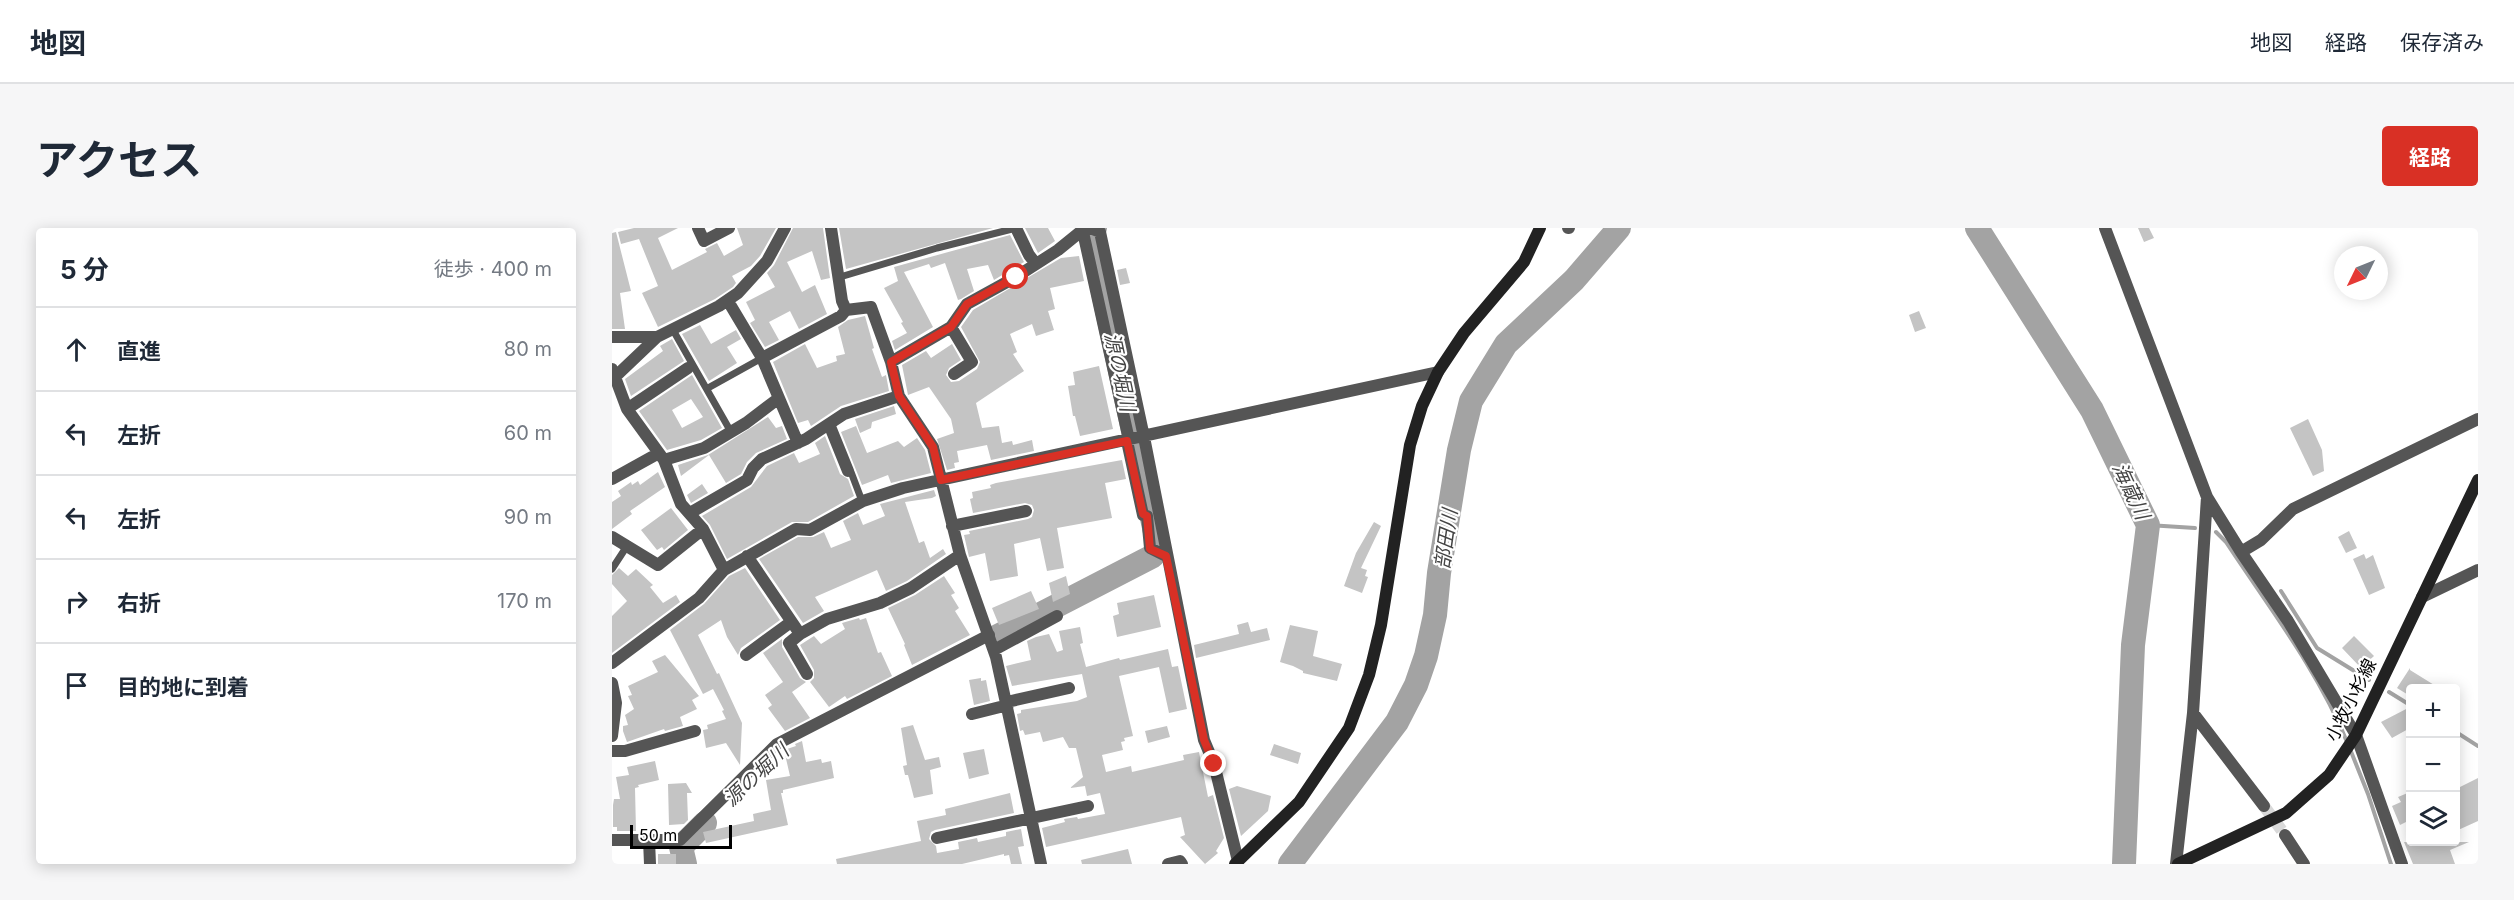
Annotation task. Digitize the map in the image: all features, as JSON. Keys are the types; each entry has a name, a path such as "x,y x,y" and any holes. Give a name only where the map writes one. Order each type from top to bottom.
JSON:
{"street":[{"path":"698,228 704,241 729,228"},
{"path":"724,570 703,529 681,504 662,456 627,409 614,378 657,337 728,301 760,271 785,228"},
{"path":"831,228 842,301 846,310"},
{"path":"1016,228 1036,264"},
{"path":"1236,862 1299,802 1336,750 1357,711 1369,675 1381,625 1410,445 1422,406 1438,372 1464,333 1524,262 1540,228"},
{"path":"2105,228 2207,497 2288,621 2355,737 2402,864"},
{"path":"891,362 951,327 967,304 1089,230"},
{"path":"1089,230 1144,437 1204,740 1214,764 1236,862"},
{"path":"1089,230 1143,514 1147,516 1150,549 1166,556"},
{"path":"728,301 762,358 798,442"},
{"path":"762,358 841,316 846,310 871,307 891,362 899,396 933,447 960,555 994,650 1041,864"},
{"path":"951,327 972,362 954,374"},
{"path":"612,338 657,337"},
{"path":"627,409 687,368"},
{"path":"612,663 699,598 724,570 796,529 810,530 862,501 903,488 1438,372"},
{"path":"690,513 747,480 753,468 762,459 798,442 844,414 899,396"},
{"path":"612,479 662,456 704,448 779,398"},
{"path":"2241,552 2261,540 2293,508 2478,419"},
{"path":"829,424 848,471"},
{"name":"小牧小杉線","path":"2177,864 2286,813 2319,786 2340,760 2355,737 2478,480"},
{"path":"2177,864 2193,713 2207,497"},
{"path":"952,526 1026,511"},
{"path":"612,537 658,565 703,529"},
{"path":"807,674 789,643 800,634 827,619 880,603 911,588 960,555"},
{"path":"747,556 800,634"},
{"path":"2422,597 2478,570"},
{"path":"994,650 1057,616"},
{"path":"746,655 791,622"},
{"path":"612,840 680,840 777,744 989,635"},
{"path":"612,683 616,703 612,736"},
{"path":"972,714 1068,688"},
{"path":"2193,713 2264,806"},
{"path":"612,751 625,751 695,730"},
{"path":"937,838 1088,806"},
{"path":"2285,835 2304,864"},
{"path":"648,840 650,864"},
{"path":"1168,864 1180,861 1182,864"}],"lane":[{"path":"840,277 937,248 1016,228"},
{"path":"673,330 731,432"},
{"path":"708,388 762,358"},
{"path":"848,471 851,472 862,501"},
{"path":"612,569 627,546"}],"building":[{"path":"634,228 678,228 658,238 672,270 707,252 705,249 717,243 724,256 743,245 737,228 776,228 760,256 751,266 732,276 736,283 733,287 715,299 658,327 642,293 658,286 639,239 621,244 618,232"},
{"path":"793,228 823,228 830,278 821,280 812,251 787,262 802,292 815,285 827,314 799,329 790,311 769,322 779,340 765,347 750,323 755,320 746,302 775,287 767,273 774,265"},
{"path":"839,228 993,228 846,269"},
{"path":"1025,228 1048,228 1055,241 1038,253"},
{"path":"2138,228 2149,228 2154,238 2144,242"},
{"path":"616,232 631,291 620,293 625,329 612,329 612,233"},
{"path":"1010,235 1024,262 994,280 988,265 967,269 974,291 961,299 958,300 945,263 931,268 929,264 904,272 933,327 895,350 892,341 907,333 884,288 898,281 894,267"},
{"path":"1079,256 1084,281 1050,288 1055,309 1048,311 1054,330 1036,336 1032,324 1010,334 1017,352 1013,354 1024,371 976,403 982,428 999,426 1002,443 1012,441 1013,445 1032,440 1034,451 991,460 987,445 957,451 959,462 954,463 955,468 947,470 937,439 954,433 951,419 929,387 908,395 902,365 926,351 931,358 952,344 961,360 949,368 946,375 951,382 959,381 977,369 980,362 961,327 973,310 1061,258"},
{"path":"1126,268 1130,283 1120,285 1117,270"},
{"path":"1919,311 1926,328 1915,332 1909,315"},
{"path":"865,316 874,348 872,349 882,377 886,375 889,391 841,406 811,426 808,420 798,423 773,362 805,344 817,368 837,361 836,356 845,354 838,327 848,320"},
{"path":"700,325 711,344 736,330 741,339 727,347 737,363 709,381 682,334"},
{"path":"672,339 684,361 631,396 625,379 663,351 660,346"},
{"path":"1099,366 1113,429 1080,436 1075,416 1073,416 1068,386 1075,385 1073,372"},
{"path":"692,375 722,428 701,440 667,450 639,411","holes":["691,399 703,417 682,428 672,410"]},
{"path":"894,406 896,414 872,422 871,428 860,433 855,419"},
{"path":"768,417 776,428 782,426 787,439 756,453 747,462 741,474 726,483 709,455 681,476 678,465 708,455"},
{"path":"2308,419 2322,450 2324,471 2313,476 2290,428"},
{"path":"856,426 867,453 898,441 904,447 917,438 925,450 931,473 891,483 888,475 862,485 841,432"},
{"path":"825,436 840,474 848,479 854,496 808,522 792,522 727,559 710,525 702,516 751,487 767,466 794,453 799,463 820,454 815,443"},
{"path":"1122,460 1126,479 1105,483 1112,518 1057,528 1064,568 1047,571 1040,538 1014,544 1018,576 990,581 985,553 969,557 964,535 970,534 969,531 1028,519 1032,517 1034,510 1032,505 1025,503 973,513 970,499 973,498 972,492 991,488 990,485 996,483"},
{"path":"658,472 665,487 630,511 632,514 612,529 612,502 621,496 618,491 631,482 632,485 638,481 640,485"},
{"path":"702,484 708,493 691,503 687,495"},
{"path":"934,490 936,496 932,498 905,502 919,543 924,541 930,558 943,549 946,554 907,581 886,591 877,570 815,597 824,611 803,623 759,559 798,537 813,537 824,532 831,548 851,540 843,521 858,513 863,525 885,516 880,504"},
{"path":"671,508 688,530 664,550 662,547 657,550 641,530"},
{"path":"1374,522 1381,526 1361,568 1367,570 1365,576 1368,577 1362,593 1344,586 1356,553"},
{"path":"2349,531 2357,548 2346,553 2338,537"},
{"path":"2364,554 2366,559 2373,555 2385,588 2369,595 2353,559"},
{"path":"619,568 628,576 636,569 653,585 650,587 663,603 676,595 680,602 612,653 612,616 627,601 612,584 612,575"},
{"path":"745,568 780,620 741,648 738,655 727,637 721,620 698,635 742,723 740,765 726,743 706,748 703,730 708,729 707,725 726,719 722,711 724,710 713,689 703,694 670,630 704,604 729,576"},
{"path":"944,576 955,593 951,595 959,608 955,611 970,635 912,665 888,608 915,595"},
{"path":"1066,576 1070,594 1053,602 1049,583"},
{"path":"1031,591 1039,609 999,625 992,608"},
{"path":"1154,595 1161,627 1117,637 1113,616 1119,614 1117,603"},
{"path":"859,618 860,620 866,618 878,653 881,652 892,676 847,699 845,696 829,707 810,682 814,678 814,670 800,645 814,636 821,644 845,629 842,623"},
{"path":"1248,622 1251,632 1267,628 1270,640 1196,658 1194,645 1239,634 1237,625"},
{"path":"1290,625 1318,631 1313,656 1342,664 1337,681 1303,673 1293,666 1280,662"},
{"path":"1080,627 1083,643 1080,644 1086,667 1168,649 1172,667 1178,666 1187,709 1169,713 1159,667 1119,676 1133,736 1124,738 1125,741 1121,742 1123,750 1102,755 1106,772 1131,766 1132,772 1184,760 1183,755 1199,752 1208,797 1213,795 1224,838 1216,851 1218,853 1205,864 1180,837 1185,835 1181,817 1046,847 1042,828 1065,822 1064,819 1105,814 1100,793 1087,796 1085,786 1070,788 1083,777 1076,748 1069,748 1063,737 1043,742 1040,732 1025,735 1023,730 1020,731 1017,714 1021,713 1021,710 1077,701 1087,697 1082,674 1012,686 1006,666 1031,660 1027,641 1036,637 1049,634 1057,652 1063,650 1059,631"},
{"path":"2354,636 2374,656 2361,668 2342,648"},
{"path":"782,639 782,647 800,678 806,682 792,692 810,718 785,731 768,708 772,705 765,695 783,682 763,653"},
{"path":"665,655 699,696 692,700 697,709 680,717 683,726 665,731 664,729 627,742 623,731 623,726 628,725 625,715 634,709 628,696 632,695 628,686 658,672 652,661"},
{"path":"2410,668 2433,684 2406,684 2406,694 2397,688"},
{"path":"981,678 981,681 986,680 990,701 974,705 969,680"},
{"path":"2406,709 2406,730 2392,738 2381,722"},
{"path":"913,725 925,760 939,757 941,767 930,770 933,794 914,798 908,775 905,775 903,766 907,765 901,728"},
{"path":"1167,726 1170,737 1148,743 1145,731"},
{"path":"802,741 806,762 821,759 822,763 831,761 834,778 783,790 781,793 788,825 706,843 703,832 754,821 753,814 771,810 766,780 790,776 784,750"},
{"path":"1274,744 1301,753 1298,764 1270,755"},
{"path":"984,749 989,774 969,779 963,753"},
{"path":"655,761 659,780 638,785 639,787 635,788 636,831 617,831 617,827 613,827 614,799 620,799 616,777 629,775 627,767"},
{"path":"2478,778 2478,821 2460,829 2460,792 2460,787"},
{"path":"686,783 692,793 687,793 688,820 684,824 669,825 668,784"},
{"path":"1237,786 1271,796 1268,811 1241,836 1229,789"},
{"path":"1010,793 1014,813 935,830 931,832 929,839 936,846 937,853 959,849 958,842 977,838 978,842 1006,836 1006,832 1021,829 1024,846 1018,847 1022,864 1011,864 1009,855 1004,856 1004,854 962,864 837,864 836,859 921,841 917,821 946,815 945,809"},
{"path":"2406,794 2406,822 2400,825 2392,806 2401,802 2398,797"},
{"path":"2404,842 2406,846 2460,846 2450,850 2455,864 2413,864"},
{"path":"1128,849 1132,864 1082,864 1081,860"},
{"path":"658,854 676,854 676,864 658,864"}],"waterway":[{"name":"源の堀川","path":"998,636 1153,556 1158,546 1091,237 1095,228"},
{"name":"部田川","path":"1290,864 1397,722 1416,685 1426,656 1435,615 1439,573 1459,450 1471,401 1506,344 1574,280 1619,228"},
{"name":"海蔵川","path":"1977,228 2092,410 2148,525 2133,645 2124,864"},
{"path":"2148,525 2195,528"},
{"path":"2216,532 2226,542 2307,664 2322,689 2347,742"},
{"path":"2281,591 2317,648 2369,680"},
{"path":"2389,692 2406,703"},
{"path":"2460,735 2478,746"},
{"path":"2350,749 2368,794 2391,864"},
{"name":"源の堀川","path":"685,864 681,847 705,823"}],"tunnel":[{"path":"2264,806 2285,835"}],"route":[{"path":"1016,277 967,304 957,322 951,327 891,362 899,396 933,447 941,480 1127,441 1143,514 1147,516 1150,549 1166,556 1204,740 1214,764"}]}
